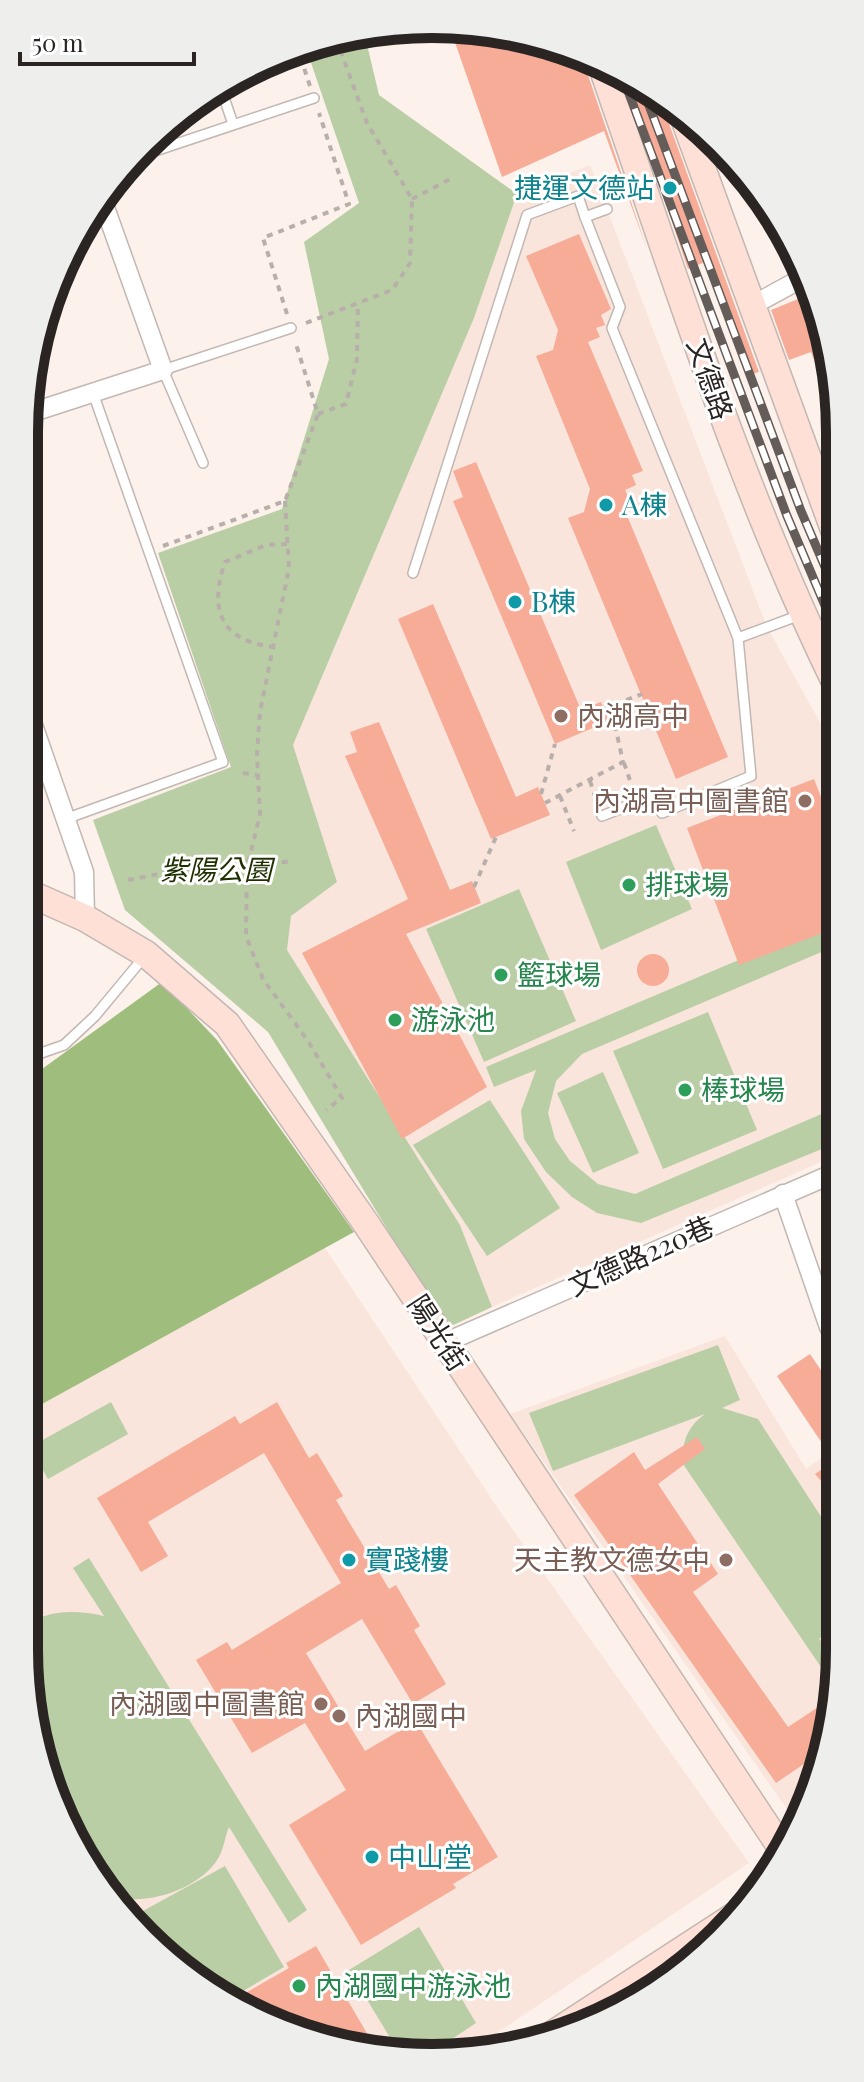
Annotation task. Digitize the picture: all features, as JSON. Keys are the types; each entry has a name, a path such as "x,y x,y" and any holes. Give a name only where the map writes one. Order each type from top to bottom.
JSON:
{"main road":[{"name":"文德路","path":"606,79 735,453 802,615 826,664"},
{"path":"690,134 826,507"},
{"name":"陽光街","path":"38,897 85,918 146,954 227,1024 776,1841"},
{"path":"586,2013 702,1937"}],"street":[{"path":"39,410 163,370 106,210"},
{"path":"753,305 796,281"},
{"path":"38,737 84,872 85,918"},
{"name":"文德路220巷","path":"444,1343 826,1176"},
{"path":"783,1194 826,1318"}],"lane":[{"path":"224,98 233,124"},
{"path":"156,150 314,98"},
{"path":"413,573 527,215 578,196 620,307 612,328 738,638 751,776 662,813 650,797 602,816"},
{"path":"585,217 607,209"},
{"path":"203,463 163,370 291,328"},
{"path":"68,818 223,762 93,393"},
{"path":"738,638 802,615"},
{"path":"38,1054 64,1045 95,1016 146,954"}],"path":[{"path":"291,328 392,290 410,263 412,199 367,123 340,49"},
{"path":"302,60 349,204 263,238 318,414 285,501 289,568 260,712 260,814 247,868 246,936 263,979 308,1041 342,1098 326,1110"},
{"path":"412,199 454,177"},
{"path":"318,414 346,404 357,359 358,303"},
{"path":"148,551 285,501"},
{"path":"275,647 252,645 233,636 220,615 218,583 225,562 255,548 288,544"},
{"path":"604,709 642,694"},
{"path":"611,707 623,762 638,802"},
{"path":"541,794 555,744"},
{"path":"545,803 623,762"},
{"path":"243,773 258,775"},
{"path":"589,780 602,816"},
{"path":"559,795 574,831"},
{"path":"474,887 496,837"},
{"path":"128,880 211,864 247,868 291,861"}],"shaded area":[{"name":"內湖高中","path":"590,165 767,627 826,733 826,1160 492,1307 460,1225 287,950 290,916 337,882 293,745 474,318 517,194"},
{"name":"內湖國中","path":"325,1248 503,1516 749,1863 486,2041 406,2043 330,2031 281,2014 213,1978 153,1929 119,1890 79,1824 51,1752 41,1701 38,1650 38,1406"},
{"name":"天主教文德女中","path":"725,1336 806,1469 826,1455 823,1701 813,1752 790,1813 510,1414"}],"green space":[{"name":"紫陽公園","path":"367,44 379,95 517,194 474,318 293,745 337,882 291,916 287,950 460,1225 492,1307 447,1328 268,1032 125,910 93,820 231,767 158,553 282,509 329,359 304,242 359,203 309,58"},
{"name":"排球場","path":"656,825 692,909 601,950 566,862"},
{"name":"籃球場","path":"519,889 576,1021 484,1062 426,929"},
{"path":"826,923 826,950 582,1054 556,1081 548,1113 555,1139 570,1161 598,1184 635,1194 826,1112 826,1147 641,1223 597,1213 572,1197 546,1172 524,1139 521,1111 536,1070 494,1087 486,1067"},
{"path":"162,982 217,1040 354,1232 38,1406 38,1072"},
{"name":"棒球場","path":"708,1012 757,1130 663,1169 613,1051"},
{"path":"603,1072 639,1153 593,1173 557,1093"},
{"path":"490,1100 560,1208 487,1256 413,1145"},
{"path":"718,1345 740,1400 722,1408 758,1419 826,1524 826,1637 819,1638 826,1650 825,1668 823,1670 683,1464 687,1435 705,1414 553,1471 529,1413"},
{"path":"111,1402 128,1434 48,1479 38,1461 38,1443"},
{"path":"89,1558 307,1910 289,1923 229,1827 219,1857 211,1868 186,1887 171,1893 126,1898 104,1869 79,1824 59,1777 41,1701 38,1618 63,1612 104,1616 73,1568"},
{"path":"225,1866 284,1967 239,1993 192,1963 153,1929 141,1912"},
{"path":"419,1927 476,2023 445,2043 393,2042 349,1970"}],"building":[{"name":"捷運文德站","path":"454,39 534,51 586,70 647,249 604,131 502,177"},
{"path":"627,90 667,116 759,372 749,375 710,260 688,269"},
{"name":"A棟","path":"579,234 611,309 601,315 605,325 596,328 600,337 588,342 643,471 632,475 636,485 625,490 631,503 623,506 728,757 676,779 568,518 584,512 590,489 536,356 553,350 558,330 526,256"},
{"path":"802,297 813,330 823,383 811,352 789,360 771,310"},
{"name":"B棟","path":"476,462 581,710 601,702 609,721 555,744 453,501 463,497 453,471"},
{"path":"433,604 516,797 538,787 550,815 491,839 398,619"},
{"name":"游泳池","path":"379,722 450,890 472,881 481,903 406,934 487,1087 402,1139 302,953 408,899 345,756 357,752 350,732"},
{"path":"814,779 826,810 826,932 739,965 687,828"},
{"path":"653,954 665,958 669,970 665,982 653,986 641,982 637,970 641,958"},
{"path":"810,1354 826,1378 826,1449 777,1376"},
{"path":"277,1402 309,1458 317,1453 343,1496 336,1500 389,1589 396,1585 420,1626 414,1630 446,1684 413,1704 362,1619 306,1653 365,1751 416,1721 498,1857 453,1884 456,1888 361,1945 289,1825 346,1790 305,1723 252,1753 196,1660 227,1642 232,1650 341,1583 264,1453 148,1522 168,1556 141,1572 97,1498 235,1416 240,1424"},
{"path":"697,1437 705,1449 658,1484 718,1574 693,1592 788,1727 822,1704 811,1759 776,1783 574,1495 634,1452 645,1470"},
{"path":"826,1466 826,1487 815,1474"},
{"name":"內湖國中游泳池","path":"316,1946 370,2039 305,2023 242,1995 289,1968 286,1963"}],"railway":[{"path":"628,90 787,516 826,608"},
{"path":"648,102 801,511 826,569"}],"place":[{"name":"捷運文德站","path":"670,188"},
{"name":"A棟","path":"606,505"},
{"name":"B棟","path":"515,602"},
{"name":"內湖高中","path":"561,716"},
{"name":"內湖高中圖書館","path":"805,801"},
{"name":"排球場","path":"629,885"},
{"name":"籃球場","path":"501,975"},
{"name":"游泳池","path":"395,1020"},
{"name":"棒球場","path":"685,1090"},
{"name":"實踐樓","path":"349,1560"},
{"name":"天主教文德女中","path":"726,1560"},
{"name":"內湖國中圖書館","path":"321,1704"},
{"name":"內湖國中","path":"339,1716"},
{"name":"中山堂","path":"372,1857"},
{"name":"內湖國中游泳池","path":"299,1986"}]}
